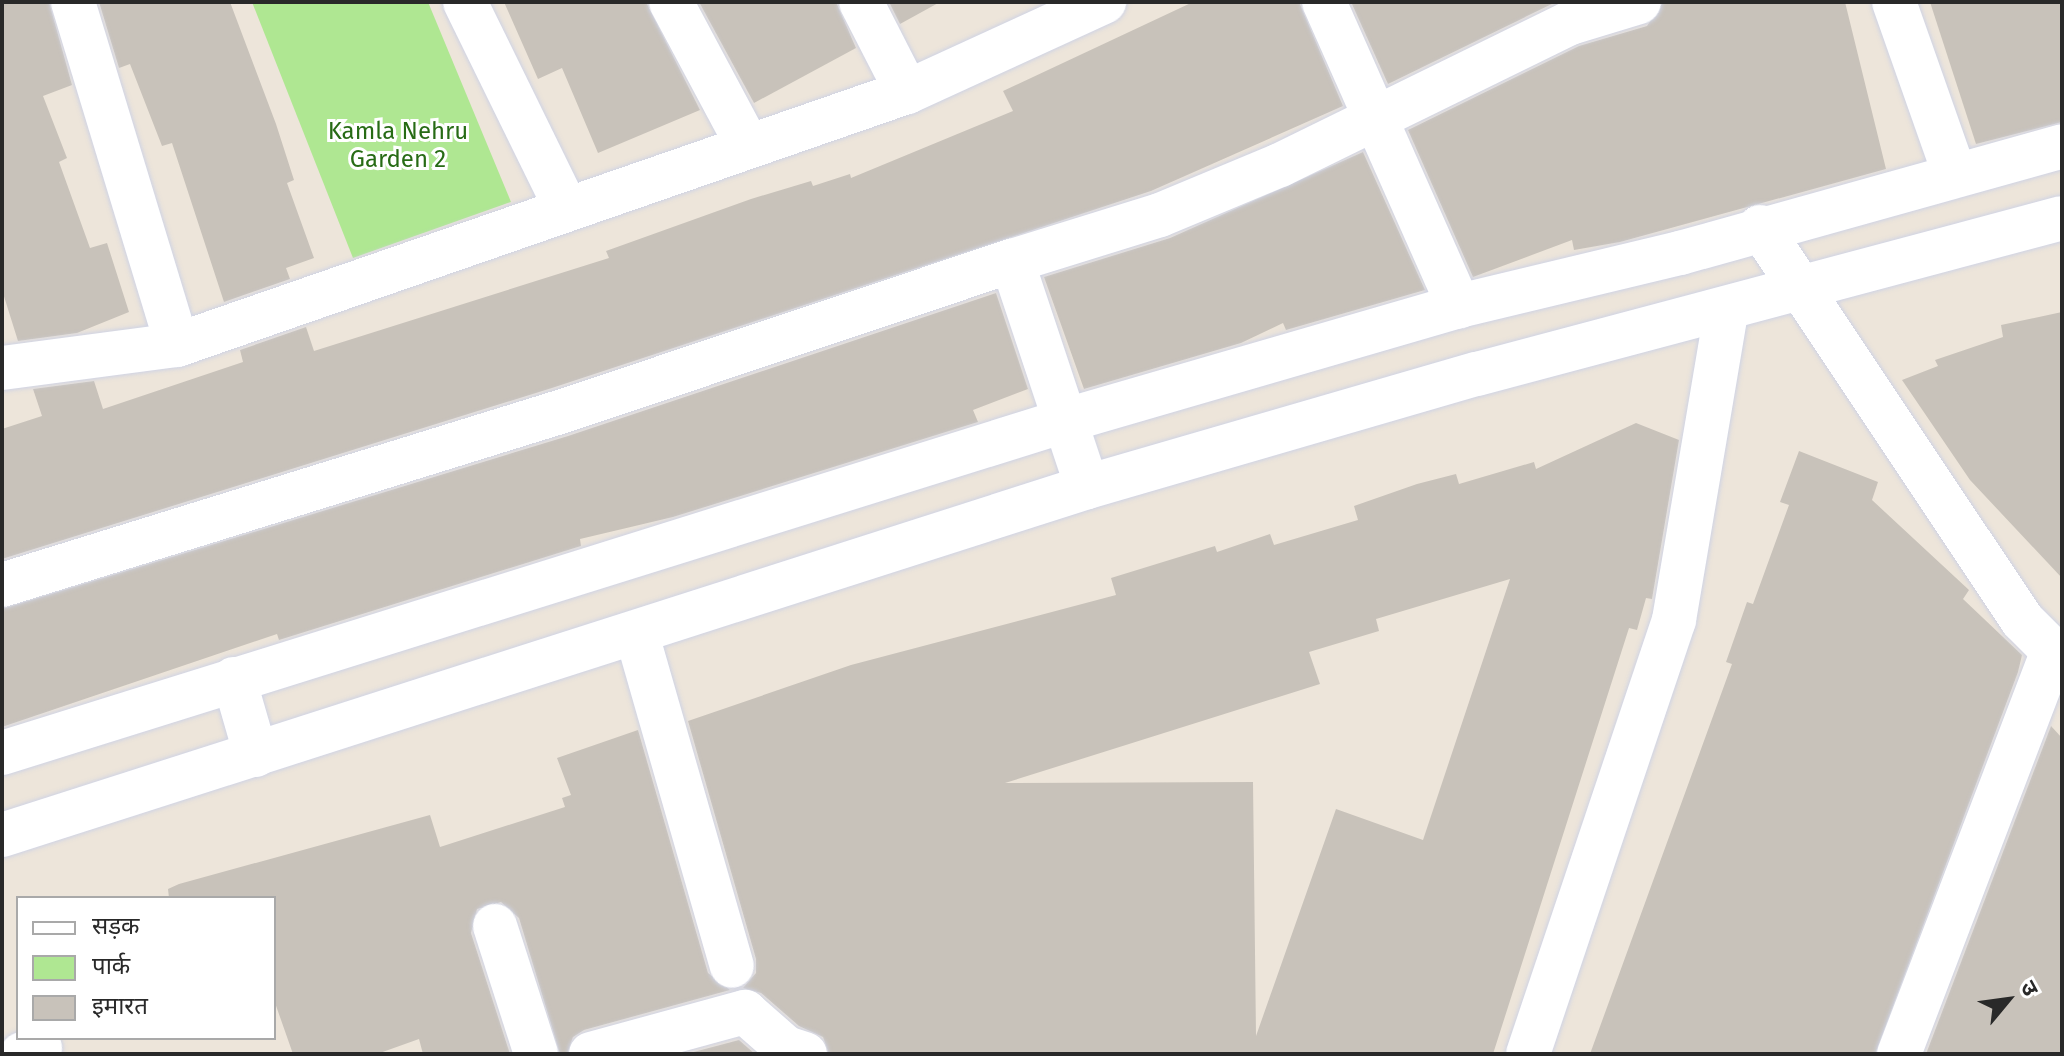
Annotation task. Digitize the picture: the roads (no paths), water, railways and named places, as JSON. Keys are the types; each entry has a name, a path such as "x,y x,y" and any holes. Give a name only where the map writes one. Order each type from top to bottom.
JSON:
{"street":[{"path":"73,2 177,345"},
{"path":"465,2 566,208"},
{"path":"671,2 748,146"},
{"path":"861,2 907,92"},
{"path":"1324,2 1379,117 1459,306"},
{"path":"2,585 560,412 1012,261 1160,215 1379,117 1570,23 1639,2"},
{"path":"1894,2 1954,172"},
{"path":"2,368 177,345 907,92 1081,7"},
{"path":"2,753 1067,420 1459,306 1680,253 1954,172 2062,146"},
{"path":"2,835 637,635 1087,487 1477,374 1726,312 2062,218"},
{"path":"1760,227 2050,635 1899,1054"},
{"path":"1012,261 1087,487"},
{"path":"1528,1054 1674,620 1726,312"},
{"path":"637,635 732,966"},
{"path":"234,679 256,755"},
{"path":"495,926 536,1054"},
{"path":"591,1054 745,1012 791,1052"}],"park label":[{"name":"Kamla Nehru Garden 2","path":"398,146"}]}
